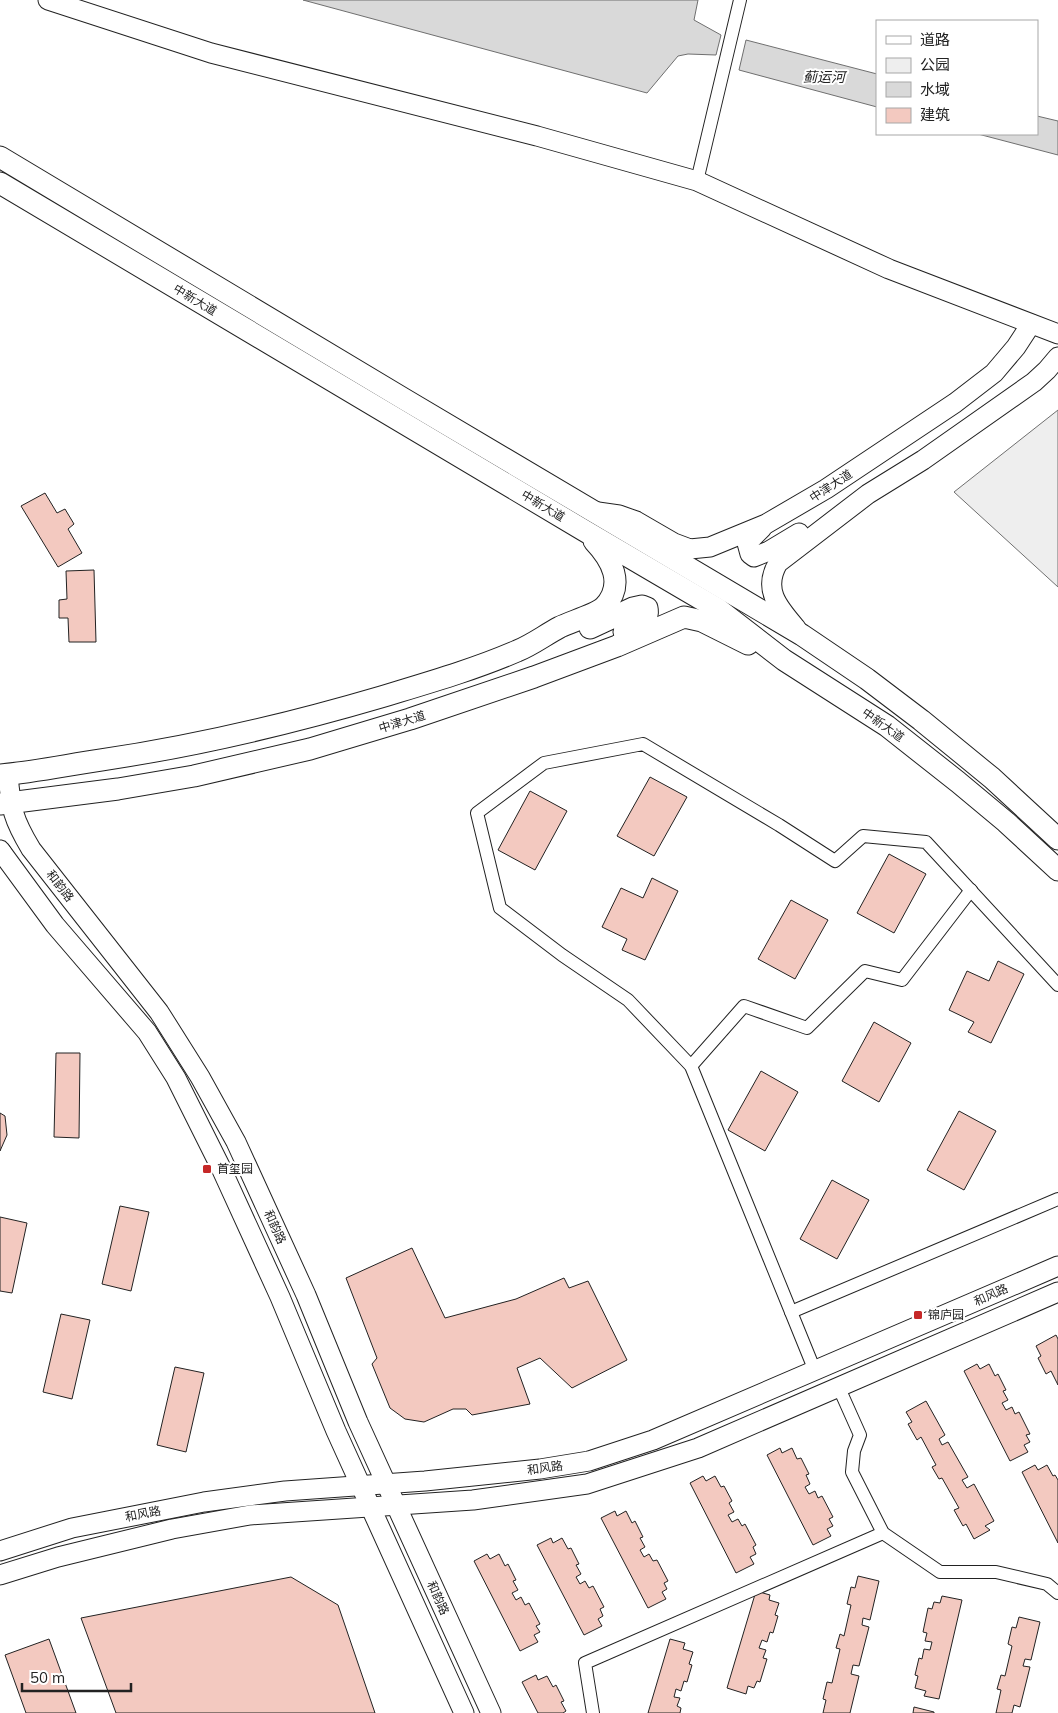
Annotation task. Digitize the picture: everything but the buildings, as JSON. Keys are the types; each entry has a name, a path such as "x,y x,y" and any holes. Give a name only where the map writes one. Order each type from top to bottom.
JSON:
{"main road":[{"name":"中新大道","path":"0,156 802,635 867,679 921,720 992,778 1058,838"},
{"name":"中新大道","path":"0,183 718,609 784,660 887,726 971,793 1058,870"},
{"path":"519,651 560,627 604,608 612,595 616,584 610,559 585,531"},
{"path":"4,775 138,755 272,727 327,713 454,675 519,651 576,634 632,608 642,606 647,608 648,613 640,624 570,655 534,677"},
{"name":"中津大道","path":"3,808 185,778 310,749 410,719 534,677 617,646 684,617 702,621 765,653 784,660"}],"street":[{"path":"48,0 211,53 537,136 697,181 889,269 1058,334"},
{"path":"697,181 740,0"},
{"name":"中津大道","path":"596,511 619,515 636,521 674,543 690,549 710,547 766,524 795,509 850,474 955,403 994,373 1016,347 1031,324"},
{"path":"766,524 748,543 750,554 754,557 769,551 923,460 1034,382 1058,357"},
{"path":"802,635 780,610 775,599 772,582 773,572 778,563 787,555 868,494"},
{"path":"815,1371 691,1066 628,1000 562,955 500,908 477,813 544,763 643,744 779,825 835,861 864,836 926,842 1058,985"},
{"name":"和韵路","path":"4,775 3,808 14,819 31,849 159,1012 200,1077 236,1142 306,1295 358,1422 490,1713"},
{"name":"和韵路","path":"1,853 55,925 147,1032 176,1078 221,1168 280,1297 360,1485 464,1713"},
{"path":"691,1066 744,1006 807,1028 865,971 902,980 971,890"},
{"path":"791,1312 1058,1198"},
{"name":"和风路","path":"0,1551 72,1528 204,1502 285,1491 540,1470 589,1461 653,1440 1058,1266"},
{"name":"和风路","path":"0,1575 58,1557 172,1530 250,1515 473,1500 587,1484 698,1448 1058,1292"},
{"path":"839,1388 860,1435 854,1451 852,1472 884,1533 940,1572 996,1572 1047,1584 1058,1593"},
{"path":"594,1713 585,1663 884,1533"}],"green space":[{"path":"1058,410 1058,587 954,492"}],"water":[{"path":"303,0 698,0 694,20 721,35 716,55 688,54 678,56 647,93"},
{"name":"蓟运河","path":"746,40 876,74 876,107 739,70"},
{"path":"1038,116 1058,121 1058,155 982,135 1038,135"}],"place":[{"name":"首玺园","path":"207,1169"},
{"name":"锦庐园","path":"918,1315"}]}
